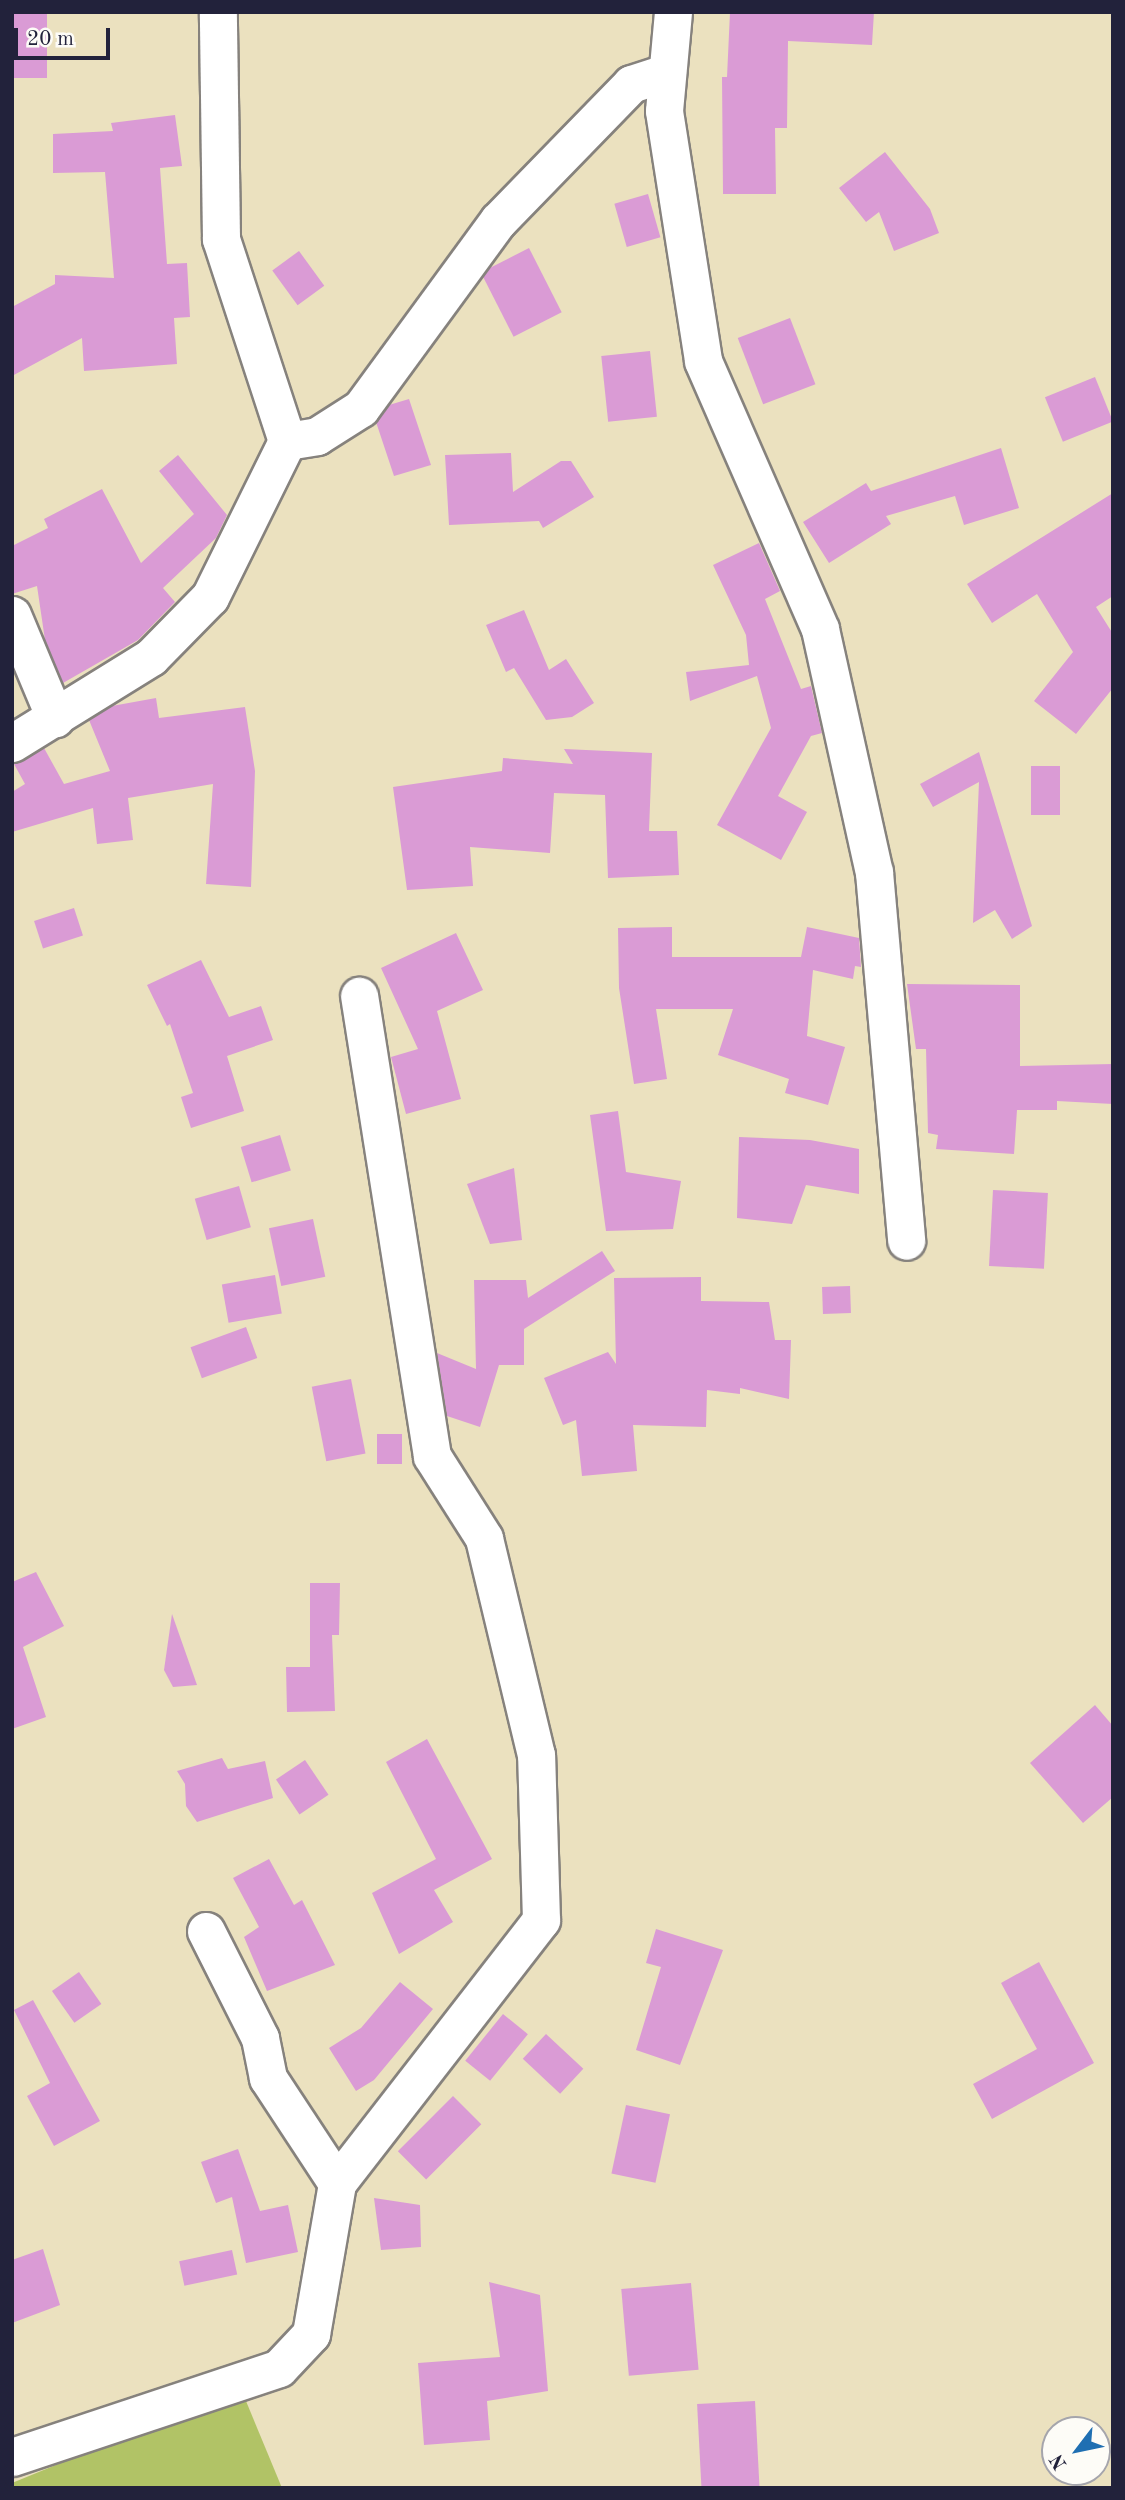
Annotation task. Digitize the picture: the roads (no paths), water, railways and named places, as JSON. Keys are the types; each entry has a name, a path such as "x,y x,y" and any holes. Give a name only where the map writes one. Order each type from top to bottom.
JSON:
{"street":[{"path":"12,743 151,657 210,597 287,441 221,239 218,12"},
{"path":"673,12 664,111 704,360 820,629 874,873 906,1241"},
{"path":"287,441 317,436 360,408 498,221 631,84 667,72"},
{"path":"12,615 55,718"},
{"path":"12,2457 279,2368 311,2334 337,2183 541,1920 536,1755 484,1538 432,1456 359,996"},
{"path":"206,1931 260,2038 268,2078 337,2183"}]}
